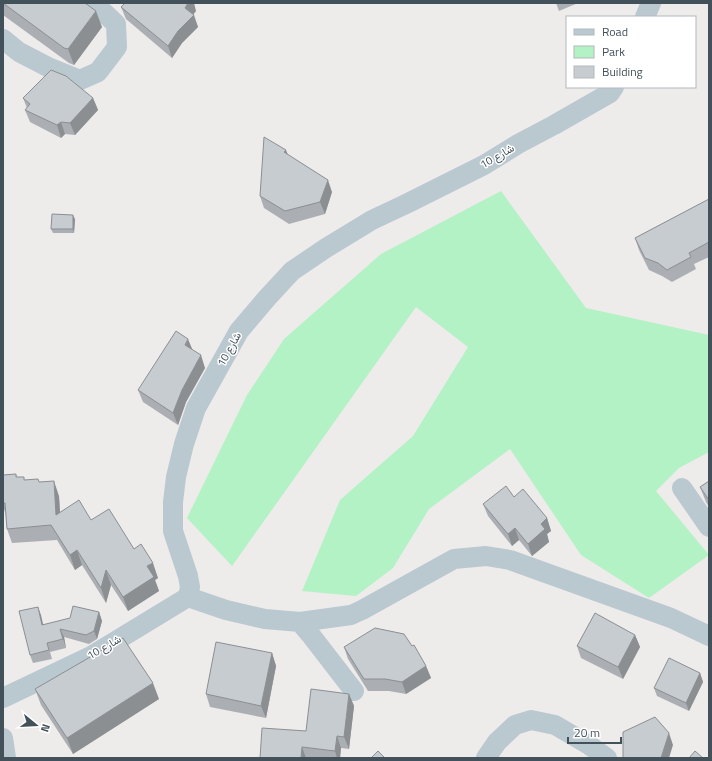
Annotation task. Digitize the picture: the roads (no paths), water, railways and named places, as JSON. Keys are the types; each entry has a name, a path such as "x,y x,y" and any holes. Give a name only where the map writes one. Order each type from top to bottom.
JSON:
{"street":[{"path":"3,39 19,52 48,67 80,80 98,72 117,47 116,24 94,3"},
{"path":"645,16 650,3"},
{"name":"شارع 10","path":"3,698 91,656 188,597 190,588 188,576 173,531 173,502 176,477 184,444 196,408 239,331 266,298 292,271 372,220 484,165 518,144 610,93 613,88"},
{"path":"682,488 709,527"},
{"path":"188,597 226,610 265,619 300,622 351,615 454,559 486,556 510,560 671,618 709,636"},
{"path":"300,622 354,691"},
{"path":"486,758 497,742 514,725 531,720 556,725 607,758"},
{"path":"3,738 6,758"}]}
